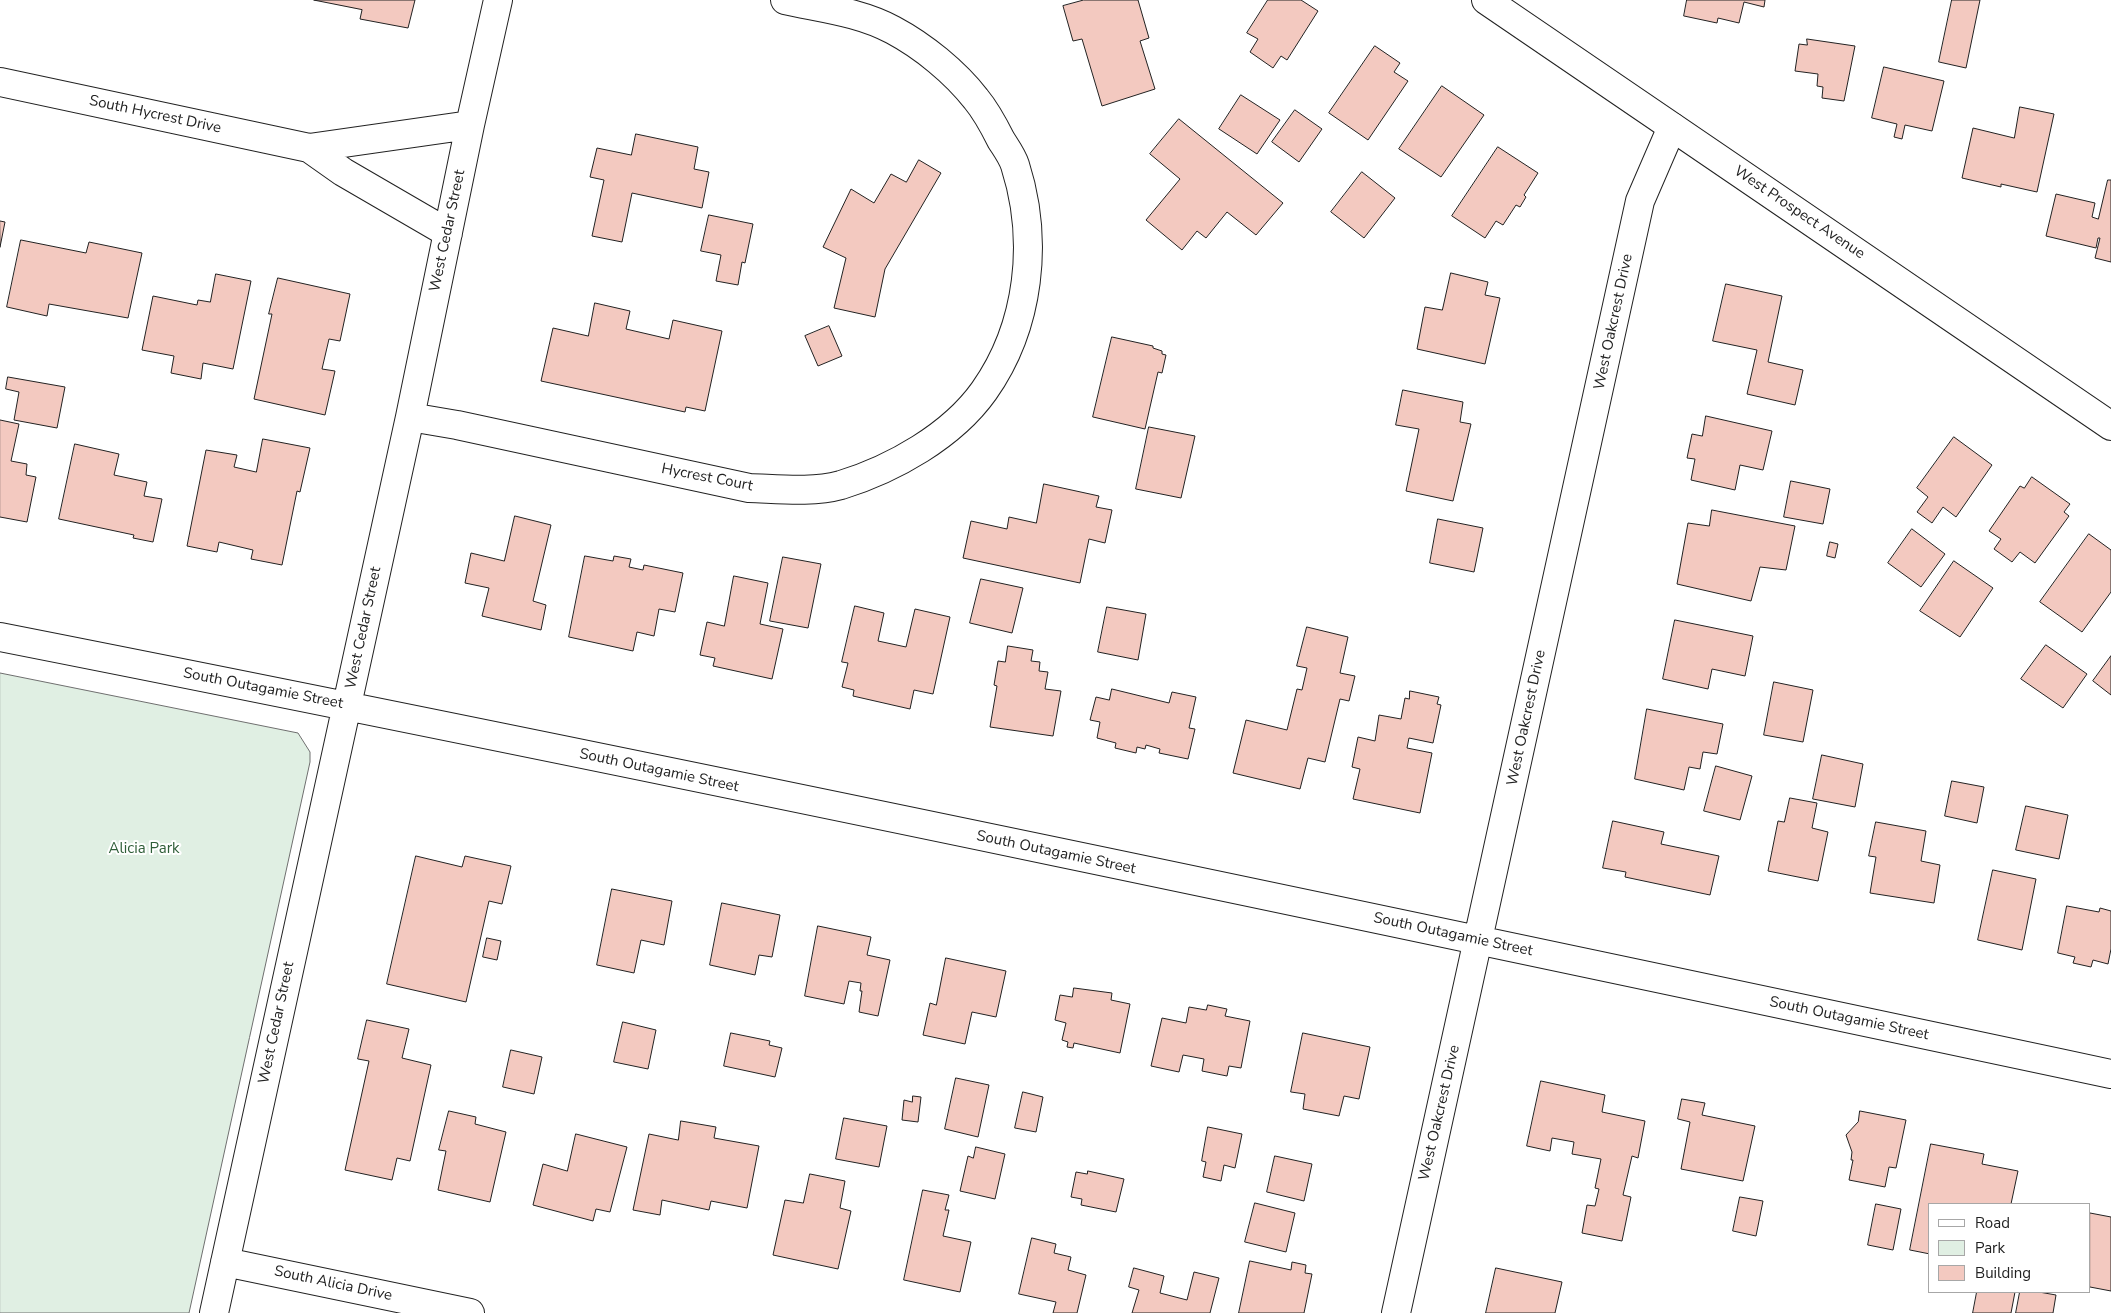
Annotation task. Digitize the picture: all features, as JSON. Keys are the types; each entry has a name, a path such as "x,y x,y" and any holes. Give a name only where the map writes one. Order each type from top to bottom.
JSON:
{"street":[{"name":"West Cedar Street","path":"214,1313 410,417 470,125 498,0"},
{"name":"Hycrest Court","path":"410,417 457,425 749,488 797,490 839,485 876,472 907,457 936,438 984,392 1002,360 1017,323 1026,284 1027,225 1024,200 1014,163 976,99 950,72 921,48 892,29 858,16 785,0"},
{"name":"West Prospect Avenue","path":"1486,0 2111,426"},
{"name":"South Hycrest Drive","path":"0,82 309,148 470,125"},
{"name":"West Oakcrest Drive","path":"1396,1313 1640,201 1672,127"},
{"name":"South Hycrest Drive","path":"309,148 343,172 448,233"},
{"name":"South Outagamie Street","path":"0,637 347,706 1479,940 2111,1074"},
{"name":"South Alicia Drive","path":"225,1262 470,1313"}],"green space":[{"name":"Alicia Park","path":"0,673 298,733 310,752 310,762 189,1313 0,1313"}],"building":[{"path":"314,0 415,0 408,28 360,19 362,10"},
{"path":"1084,0 1138,0 1149,38 1140,41 1155,89 1102,106 1082,39 1073,41 1063,6"},
{"path":"1268,0 1301,0 1318,11 1287,60 1281,56 1273,68 1250,52 1258,39 1247,33"},
{"path":"1687,0 1765,0 1764,7 1744,2 1739,23 1718,18 1717,23 1684,16"},
{"path":"1952,0 1980,0 1966,68 1939,62"},
{"path":"1807,39 1855,46 1844,101 1822,98 1823,87 1817,86 1818,74 1795,71 1799,44 1807,45"},
{"path":"1375,46 1400,63 1394,72 1408,81 1368,140 1329,113"},
{"path":"1884,67 1944,81 1932,131 1905,125 1902,139 1894,137 1897,124 1872,118"},
{"path":"1442,86 1484,115 1441,177 1399,149"},
{"path":"1241,95 1280,120 1257,154 1219,129"},
{"path":"2020,107 2054,114 2037,192 2001,184 2001,187 1962,178 1973,128 2014,138"},
{"path":"1295,110 1322,129 1299,162 1272,142"},
{"path":"1179,119 1283,203 1256,235 1227,212 1206,238 1197,231 1182,250 1146,220 1180,179 1150,154"},
{"path":"636,134 698,147 694,169 709,172 702,208 632,193 622,242 592,236 604,180 590,177 597,148 631,155"},
{"path":"1498,147 1538,173 1524,195 1526,197 1520,207 1516,205 1503,225 1496,221 1485,238 1452,216"},
{"path":"919,160 941,173 885,269 875,317 834,308 846,258 823,247 851,189 874,203 891,174 906,182"},
{"path":"1362,172 1395,198 1364,238 1331,212"},
{"path":"2108,180 2111,180 2111,262 2095,258 2100,238 2098,238 2096,248 2046,236 2056,194 2095,203 2092,217 2098,219"},
{"path":"709,215 753,224 745,263 742,262 738,285 716,281 721,255 701,251"},
{"path":"0,221 5,222 0,247"},
{"path":"21,240 86,253 89,242 142,253 128,318 49,304 47,316 7,307"},
{"path":"1451,273 1488,282 1485,295 1500,298 1485,364 1417,349 1425,307 1442,310"},
{"path":"216,274 251,281 233,369 203,363 201,379 171,373 174,356 142,350 153,296 197,305 198,300 210,302"},
{"path":"278,278 350,294 340,341 329,339 322,369 335,371 325,415 254,399 272,314 269,314"},
{"path":"1726,284 1782,296 1768,362 1803,370 1795,405 1747,394 1757,350 1713,341"},
{"path":"595,303 630,311 626,329 669,339 673,320 722,331 705,411 686,407 685,412 541,381 553,328 588,336"},
{"path":"829,326 842,356 818,366 805,336"},
{"path":"1112,337 1153,346 1153,348 1162,351 1162,354 1166,355 1162,373 1158,372 1145,429 1093,417"},
{"path":"8,377 65,387 57,428 14,420 19,392 6,389"},
{"path":"1403,390 1463,402 1460,422 1471,424 1453,501 1406,491 1419,429 1396,425"},
{"path":"1706,416 1772,431 1763,470 1740,465 1735,490 1691,480 1695,459 1687,458 1692,434 1702,436"},
{"path":"0,420 19,424 11,461 27,464 26,475 36,477 27,522 0,517"},
{"path":"1149,427 1195,436 1181,498 1136,489"},
{"path":"1954,437 1992,465 1956,517 1943,507 1932,523 1917,512 1928,497 1917,488"},
{"path":"263,439 310,448 300,492 297,491 282,565 251,559 253,550 219,542 217,552 187,546 206,450 237,455 234,467 256,472"},
{"path":"75,444 119,454 114,475 147,482 144,496 162,499 153,542 133,538 134,535 59,519"},
{"path":"2032,477 2070,504 2064,512 2069,516 2035,563 2020,552 2012,562 1994,549 2001,539 1989,531 2020,486 2024,488"},
{"path":"1791,481 1830,489 1823,524 1784,517"},
{"path":"1044,484 1099,496 1096,507 1112,510 1105,543 1089,539 1080,583 963,558 971,521 1007,529 1009,517 1036,523"},
{"path":"1712,510 1795,526 1786,570 1760,567 1751,601 1677,584 1688,523 1709,526"},
{"path":"515,516 551,525 533,601 546,605 541,630 482,616 489,588 465,583 471,553 504,561"},
{"path":"1438,519 1483,528 1474,572 1430,563"},
{"path":"1912,529 1945,554 1921,587 1888,563"},
{"path":"2089,534 2111,550 2111,592 2082,632 2040,602"},
{"path":"1830,542 1838,544 1835,558 1827,556"},
{"path":"585,556 613,561 614,556 631,559 629,567 643,570 644,565 683,573 675,612 659,609 654,636 637,632 633,651 569,637"},
{"path":"783,557 821,564 808,628 770,621"},
{"path":"1954,561 1993,588 1960,637 1920,611"},
{"path":"734,576 768,583 760,624 783,629 772,679 713,666 715,658 700,655 707,622 724,626"},
{"path":"981,579 1023,588 1012,633 970,623"},
{"path":"855,606 884,613 878,641 906,647 915,609 950,617 933,694 914,690 910,709 853,696 854,690 842,687 848,663 842,662"},
{"path":"1107,607 1146,614 1138,660 1098,652"},
{"path":"1675,620 1753,636 1745,676 1712,669 1708,689 1663,679"},
{"path":"1307,627 1348,637 1340,673 1355,676 1349,701 1340,699 1325,762 1308,758 1300,789 1233,773 1246,720 1287,730 1297,689 1302,690 1307,668 1297,666"},
{"path":"2046,645 2087,674 2063,708 2021,679"},
{"path":"1008,646 1033,650 1031,661 1040,662 1039,671 1048,672 1045,689 1061,691 1053,736 990,727 997,686 994,685 998,661 1005,662"},
{"path":"2111,656 2111,695 2093,681"},
{"path":"1774,682 1813,690 1803,742 1764,735"},
{"path":"1112,689 1169,703 1172,692 1196,697 1189,728 1195,729 1188,759 1159,753 1160,749 1146,745 1145,749 1137,747 1136,753 1115,748 1116,743 1097,738 1100,722 1090,720 1096,697 1109,700"},
{"path":"1410,691 1439,697 1437,704 1441,705 1433,743 1409,738 1407,748 1432,753 1420,813 1353,799 1360,769 1352,767 1358,737 1375,741 1379,715 1401,719 1405,698 1409,699"},
{"path":"1647,709 1723,724 1717,754 1703,752 1700,769 1689,767 1684,790 1635,779"},
{"path":"1822,755 1863,764 1855,807 1813,799"},
{"path":"1716,766 1752,776 1740,820 1704,811"},
{"path":"1952,781 1984,787 1977,823 1945,816"},
{"path":"1790,798 1817,803 1812,828 1828,832 1818,881 1768,871 1778,821 1784,822"},
{"path":"2026,806 2068,815 2059,859 2016,850"},
{"path":"1613,821 1664,832 1661,844 1719,856 1710,895 1625,877 1626,872 1603,868"},
{"path":"1876,822 1926,831 1921,861 1940,865 1934,903 1870,893 1876,857 1869,856"},
{"path":"416,856 462,867 465,856 511,866 502,904 489,901 466,1002 387,984"},
{"path":"1993,870 2036,879 2022,950 1978,940"},
{"path":"612,889 672,901 664,945 641,940 634,973 597,965"},
{"path":"722,903 780,915 772,957 759,955 755,975 710,965"},
{"path":"2067,906 2099,912 2100,908 2111,911 2111,949 2108,964 2093,960 2091,967 2073,963 2075,957 2058,953"},
{"path":"818,926 871,937 867,955 890,960 878,1016 859,1012 862,991 860,991 861,983 849,981 844,1004 805,996"},
{"path":"487,938 501,941 497,960 483,957"},
{"path":"946,958 1006,971 996,1017 972,1012 965,1044 923,1035 930,1003 936,1005"},
{"path":"1074,988 1112,993 1111,1000 1130,1004 1120,1053 1074,1043 1073,1048 1067,1047 1068,1042 1062,1040 1066,1023 1055,1020 1060,995 1072,997"},
{"path":"1208,1005 1227,1009 1225,1016 1250,1021 1241,1068 1229,1066 1227,1076 1202,1071 1204,1059 1183,1055 1179,1072 1151,1066 1162,1018 1186,1023 1189,1007 1206,1010"},
{"path":"367,1020 409,1029 402,1058 431,1065 410,1161 397,1158 392,1180 345,1170 369,1061 358,1059"},
{"path":"623,1022 656,1030 648,1069 614,1062"},
{"path":"731,1033 770,1041 769,1045 782,1048 775,1077 724,1066"},
{"path":"1303,1033 1370,1047 1359,1099 1344,1096 1339,1116 1303,1109 1305,1094 1291,1092"},
{"path":"511,1050 542,1057 534,1094 503,1087"},
{"path":"956,1078 989,1085 978,1137 945,1129"},
{"path":"1541,1081 1605,1095 1602,1112 1645,1121 1638,1158 1632,1156 1623,1195 1631,1197 1622,1241 1582,1233 1587,1205 1595,1206 1599,1189 1595,1188 1601,1159 1572,1154 1574,1142 1552,1138 1550,1151 1527,1146"},
{"path":"1023,1092 1043,1097 1036,1132 1015,1128"},
{"path":"913,1096 921,1097 918,1122 902,1120 904,1100 912,1102"},
{"path":"1682,1099 1705,1103 1702,1115 1755,1126 1743,1181 1681,1169 1690,1122 1678,1119"},
{"path":"449,1111 476,1117 475,1124 506,1132 490,1202 438,1190 446,1151 439,1150"},
{"path":"1860,1111 1906,1120 1896,1168 1889,1167 1885,1187 1849,1180 1853,1160 1851,1160 1852,1152 1846,1135 1858,1122"},
{"path":"844,1118 887,1126 879,1167 836,1159"},
{"path":"681,1121 716,1127 714,1138 759,1146 747,1208 711,1201 709,1210 662,1200 660,1215 633,1210 649,1134 678,1140"},
{"path":"1208,1127 1242,1134 1235,1168 1224,1165 1221,1181 1203,1177 1206,1162 1202,1161"},
{"path":"576,1134 627,1147 610,1212 596,1209 593,1221 533,1205 543,1164 567,1171"},
{"path":"1931,1144 1984,1154 1982,1164 2018,1171 2011,1203 1928,1203 1928,1254 1910,1250"},
{"path":"976,1147 1005,1154 995,1199 960,1191 968,1156 973,1158"},
{"path":"1275,1156 1312,1164 1304,1201 1267,1192"},
{"path":"1088,1171 1124,1179 1116,1212 1081,1205 1082,1199 1071,1197 1076,1172 1087,1174"},
{"path":"810,1174 845,1181 840,1208 851,1211 838,1269 773,1255 785,1200 803,1203"},
{"path":"923,1190 949,1195 945,1210 949,1210 943,1236 971,1242 960,1292 904,1280"},
{"path":"1740,1197 1763,1201 1756,1236 1733,1231"},
{"path":"1255,1203 1295,1213 1286,1252 1245,1242"},
{"path":"1876,1204 1901,1209 1893,1250 1868,1245"},
{"path":"2091,1213 2111,1217 2111,1291 2091,1287"},
{"path":"1032,1238 1056,1244 1054,1253 1071,1257 1068,1270 1086,1275 1077,1313 1053,1313 1056,1302 1019,1294"},
{"path":"1250,1261 1291,1270 1292,1262 1306,1265 1305,1273 1312,1274 1304,1313 1239,1313"},
{"path":"1134,1268 1164,1276 1160,1293 1187,1300 1194,1272 1219,1278 1210,1313 1132,1313 1139,1290 1129,1287"},
{"path":"1496,1268 1562,1282 1555,1313 1486,1313"},
{"path":"1977,1293 2015,1293 2011,1313 1973,1313"},
{"path":"2020,1293 2056,1295 2053,1313 2016,1313"}]}
